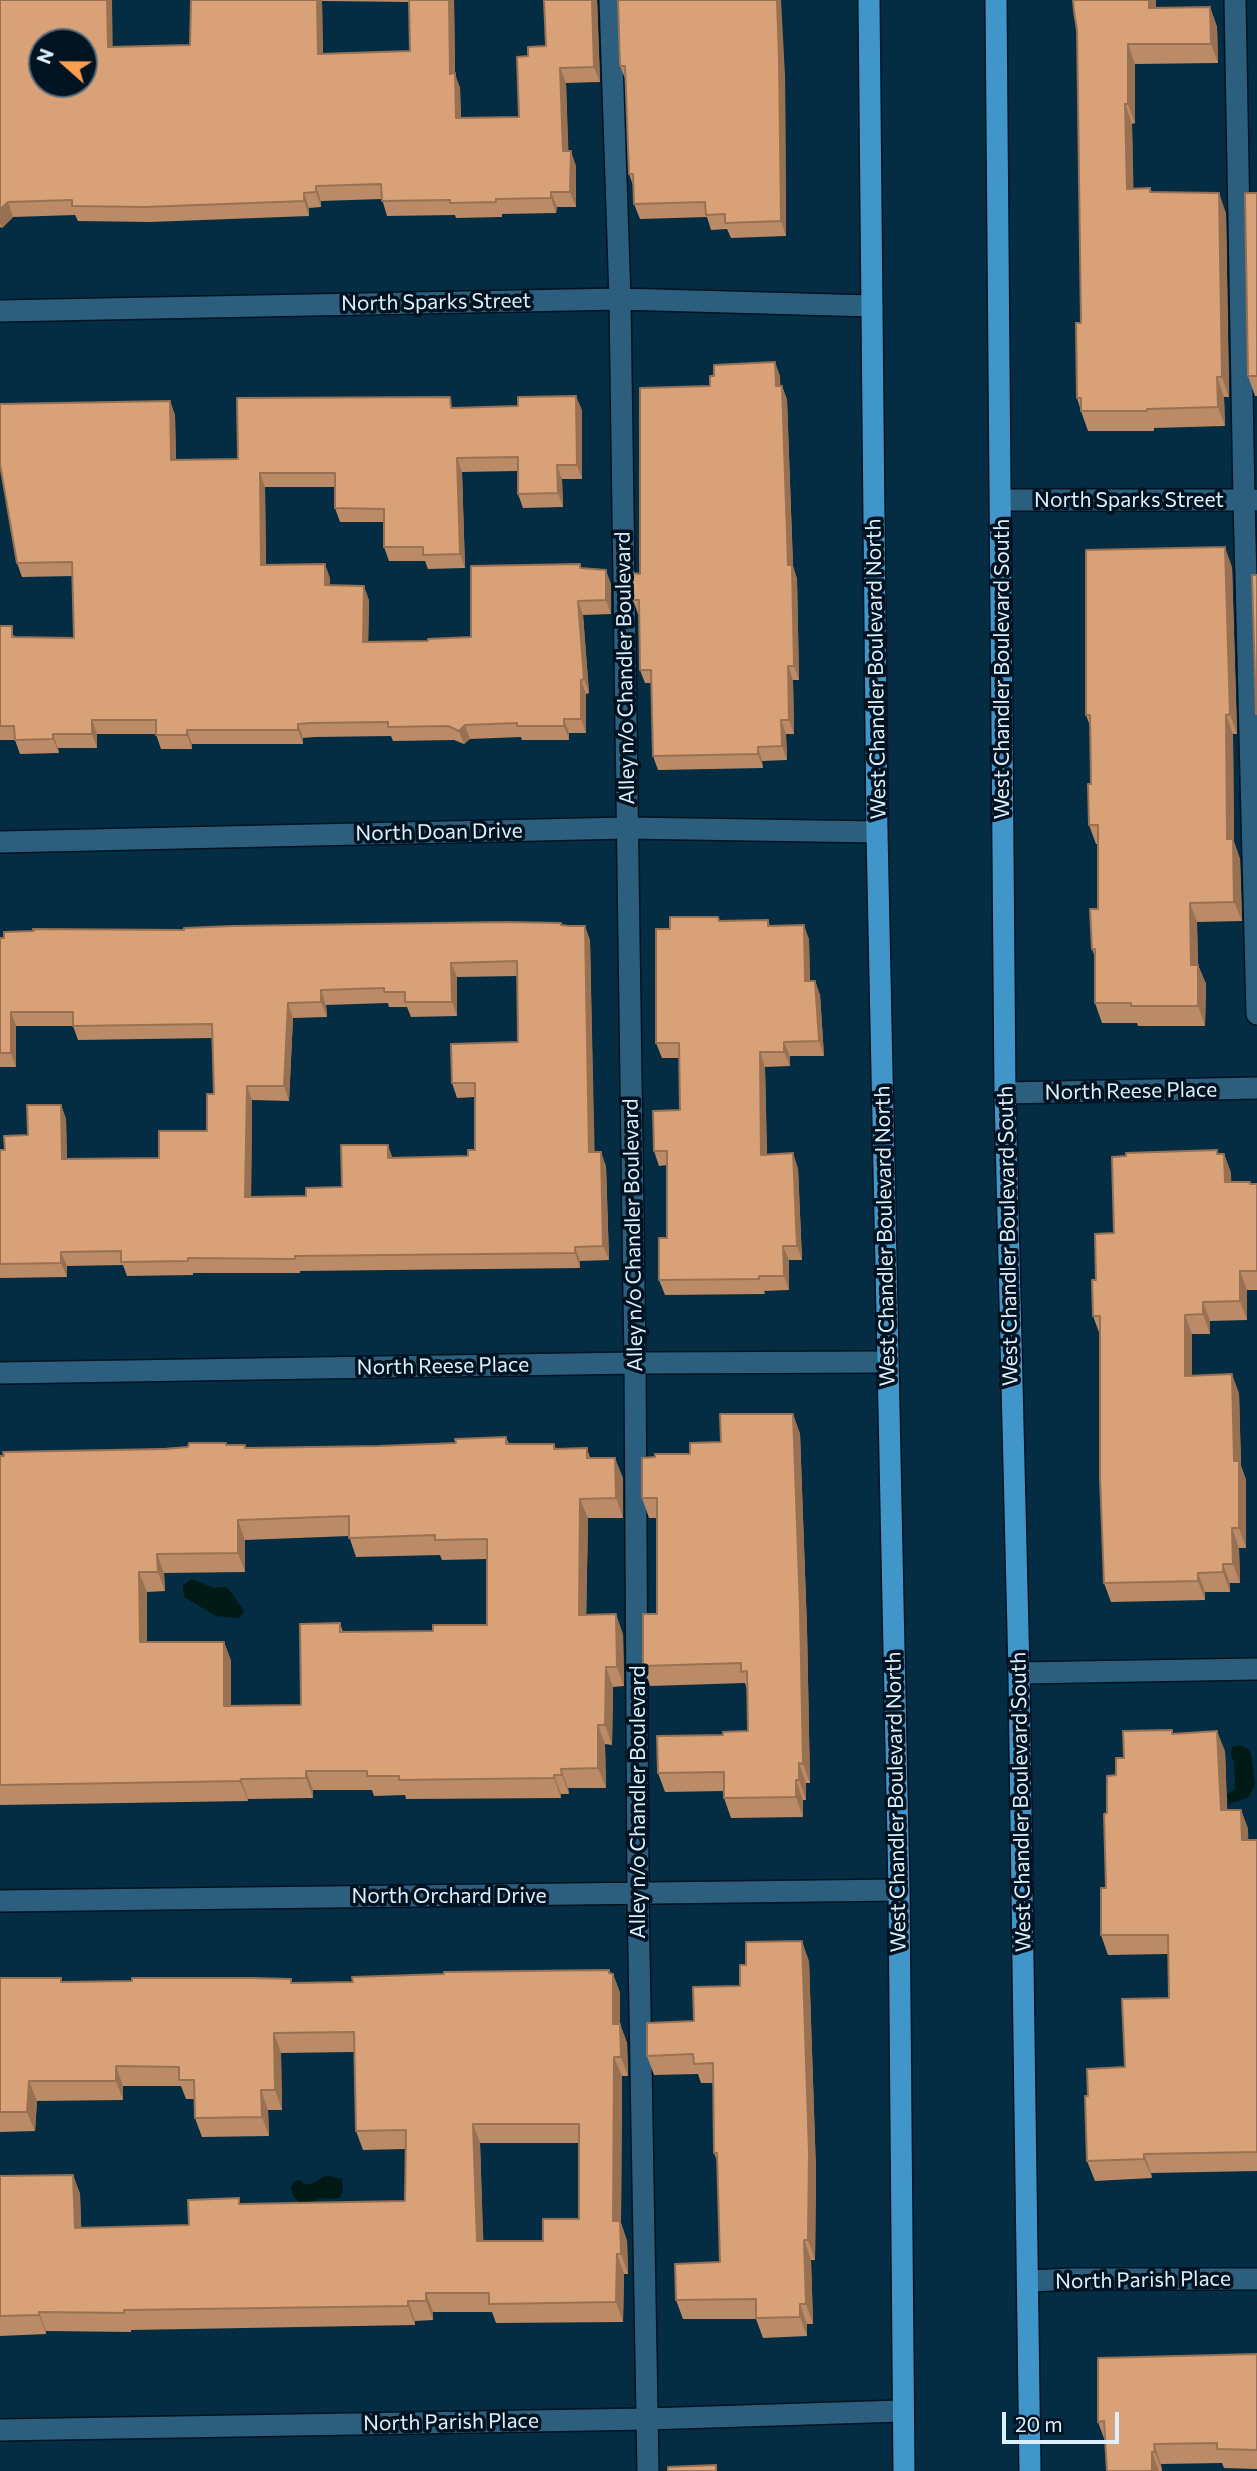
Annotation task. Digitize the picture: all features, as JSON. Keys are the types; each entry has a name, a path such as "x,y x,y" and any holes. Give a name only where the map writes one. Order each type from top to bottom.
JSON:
{"main road":[{"name":"West Chandler Boulevard North","path":"869,0 877,832 898,1890 904,2471"},
{"name":"West Chandler Boulevard South","path":"996,0 1005,1093 1019,1673 1030,2471"}],"street":[{"name":"Alley n/o Chandler Boulevard","path":"610,0 620,299 635,1363 638,1894 648,2471"},
{"path":"1235,0 1250,500 1257,1014"},
{"name":"North Sparks Street","path":"0,311 620,299 872,306"},
{"name":"North Sparks Street","path":"1001,500 1250,500"},
{"name":"North Doan Drive","path":"0,842 627,828 877,832"},
{"name":"North Reese Place","path":"1005,1093 1257,1088"},
{"name":"North Reese Place","path":"0,1373 635,1363 887,1362"},
{"path":"1019,1673 1257,1669"},
{"name":"North Orchard Drive","path":"0,1901 898,1890"},
{"name":"North Parish Place","path":"1029,2281 1257,2279"},
{"name":"North Parish Place","path":"0,2430 647,2419 902,2411"}],"shaded area":[{"path":"192,1579 214,1588 229,1589 244,1611 240,1618 216,1616 184,1597 183,1585"},
{"path":"1239,1745 1247,1748 1251,1754 1255,1785 1249,1797 1229,1804 1227,1795 1235,1789 1232,1747"},
{"path":"325,2176 342,2179 343,2192 339,2198 321,2198 306,2204 293,2196 291,2188 294,2181 311,2184"}],"building":[{"path":"0,0 107,0 108,47 190,45 191,0 317,0 318,54 410,51 409,0 449,0 450,74 455,73 456,118 519,117 517,57 528,56 528,47 546,46 544,0 592,0 594,67 560,68 563,151 571,151 570,192 551,192 551,198 496,199 496,202 382,201 381,184 316,186 316,192 304,193 304,201 145,207 72,206 72,200 8,202 0,209"},
{"path":"618,0 777,0 781,221 725,223 725,214 706,215 705,202 634,204 633,174 629,174 625,66 620,66"},
{"path":"1073,0 1149,0 1149,8 1210,7 1211,44 1128,44 1128,104 1125,104 1127,189 1219,193 1222,377 1217,377 1218,407 1081,411 1081,398 1077,398 1076,323 1081,323 1077,30"},
{"path":"1245,193 1257,193 1257,376 1248,376"},
{"path":"775,362 776,386 782,386 788,565 792,565 794,666 788,666 789,720 781,720 782,746 758,747 758,754 653,756 651,670 640,670 639,600 633,600 632,573 640,574 640,388 710,386 714,365"},
{"path":"576,396 577,465 557,465 558,493 518,494 518,457 457,458 460,554 423,555 423,547 384,547 384,509 335,508 335,473 260,473 261,565 325,564 325,585 364,586 363,642 471,637 471,566 580,564 580,568 606,570 606,600 578,601 584,679 581,680 581,719 564,719 564,726 517,726 517,723 465,725 459,731 448,726 388,727 388,722 310,723 298,724 298,730 187,730 187,735 156,735 156,720 92,720 92,734 53,734 53,739 15,740 14,726 0,726 0,626 12,626 12,637 74,638 72,562 17,563 0,464 0,404 170,401 171,460 238,459 237,398 450,397 451,408 518,406 518,397"},
{"path":"1225,547 1230,714 1226,715 1227,839 1233,839 1234,902 1190,903 1191,965 1198,965 1198,1006 1095,1003 1095,949 1092,949 1090,909 1098,909 1098,825 1089,825 1088,784 1091,784 1090,715 1086,715 1086,550"},
{"path":"1252,575 1257,575 1257,714 1256,714"},
{"path":"670,917 718,917 719,921 768,920 768,926 804,925 805,981 815,981 819,1041 784,1042 784,1052 760,1052 761,1155 793,1153 797,1246 783,1246 784,1276 759,1276 759,1279 659,1280 659,1238 667,1238 667,1151 654,1151 653,1111 680,1110 679,1043 656,1043 656,929 670,929"},
{"path":"505,922 585,926 589,1152 601,1152 603,1246 575,1247 575,1253 295,1256 295,1259 188,1258 188,1261 121,1262 121,1251 61,1252 61,1263 0,1264 0,1150 5,1150 4,1136 28,1135 27,1105 61,1105 62,1159 159,1158 159,1131 207,1131 207,1094 214,1094 212,1024 73,1026 73,1012 11,1012 11,1053 0,1053 0,938 4,938 4,932 34,931 33,929 184,930 233,926","holes":["517,961 518,1042 451,1044 452,1083 475,1083 475,1150 468,1150 468,1156 388,1158 388,1145 341,1145 342,1187 306,1188 306,1196 245,1197 247,1086 284,1086 288,1003 321,1002 321,990 384,988 384,992 405,992 405,1002 452,1002 451,963"]},
{"path":"1217,1150 1217,1154 1224,1154 1225,1182 1257,1184 1257,1271 1240,1271 1240,1301 1203,1302 1203,1314 1185,1315 1185,1376 1232,1374 1234,1461 1239,1461 1239,1528 1232,1528 1233,1564 1223,1564 1223,1572 1198,1573 1198,1581 1104,1583 1100,1477 1100,1316 1093,1316 1092,1280 1096,1280 1095,1234 1114,1233 1112,1157 1126,1156 1126,1153"},
{"path":"720,1414 793,1414 803,1764 799,1763 796,1797 724,1798 724,1772 658,1773 657,1736 723,1735 723,1732 748,1731 747,1671 741,1672 741,1663 643,1666 643,1614 657,1614 657,1498 642,1498 642,1458 655,1457 655,1454 690,1454 690,1443 721,1442"},
{"path":"506,1437 506,1444 554,1444 554,1449 587,1448 587,1458 615,1458 616,1498 580,1499 579,1615 616,1614 617,1667 606,1667 605,1725 598,1725 598,1768 561,1769 562,1775 554,1775 554,1778 399,1780 399,1776 367,1776 367,1771 306,1771 306,1778 0,1785 0,1456 4,1456 3,1452 165,1449 188,1447 189,1443 226,1443 245,1445 245,1448 379,1446 456,1443 455,1439","holes":["349,1516 349,1538 435,1535 435,1540 487,1539 487,1625 433,1625 433,1631 340,1632 340,1623 300,1624 301,1705 224,1706 224,1642 140,1642 139,1572 158,1572 157,1554 238,1553 238,1520"]},
{"path":"1172,1730 1172,1734 1217,1731 1221,1810 1241,1810 1242,1840 1257,1840 1257,2152 1144,2154 1144,2159 1087,2161 1087,2069 1125,2067 1122,1999 1169,1998 1168,1935 1101,1935 1101,1888 1106,1888 1104,1814 1107,1813 1107,1776 1116,1775 1116,1758 1124,1758 1123,1731"},
{"path":"802,1941 809,2152 808,2240 804,2240 806,2304 800,2304 800,2317 756,2318 756,2299 676,2300 675,2264 720,2262 717,2153 714,2153 713,2063 694,2064 693,2054 647,2056 647,2023 694,2021 693,1987 740,1986 740,1965 746,1965 746,1942"},
{"path":"609,1970 609,1973 613,1974 613,2024 620,2024 621,2057 614,2057 613,2221 620,2221 621,2254 617,2254 616,2302 489,2304 489,2293 426,2293 426,2301 408,2301 408,2306 124,2310 124,2313 39,2312 39,2315 0,2316 0,2176 73,2175 75,2228 189,2225 188,2200 239,2198 239,2204 405,2201 406,2130 356,2131 354,2032 274,2033 275,2090 261,2090 262,2117 195,2118 194,2080 179,2080 179,2067 116,2066 116,2081 29,2081 27,2112 0,2112 0,1978 61,1978 61,1982 132,1981 132,1978 253,1978 291,1979 291,1983 353,1982 352,1977 444,1972","holes":["473,2124 579,2124 579,2219 543,2219 543,2241 477,2241"]},
{"path":"1257,2354 1257,2450 1217,2449 1217,2443 1154,2444 1152,2471 1107,2471 1104,2421 1098,2422 1098,2358"},
{"path":"716,2465 716,2471 668,2471 668,2467"}]}
